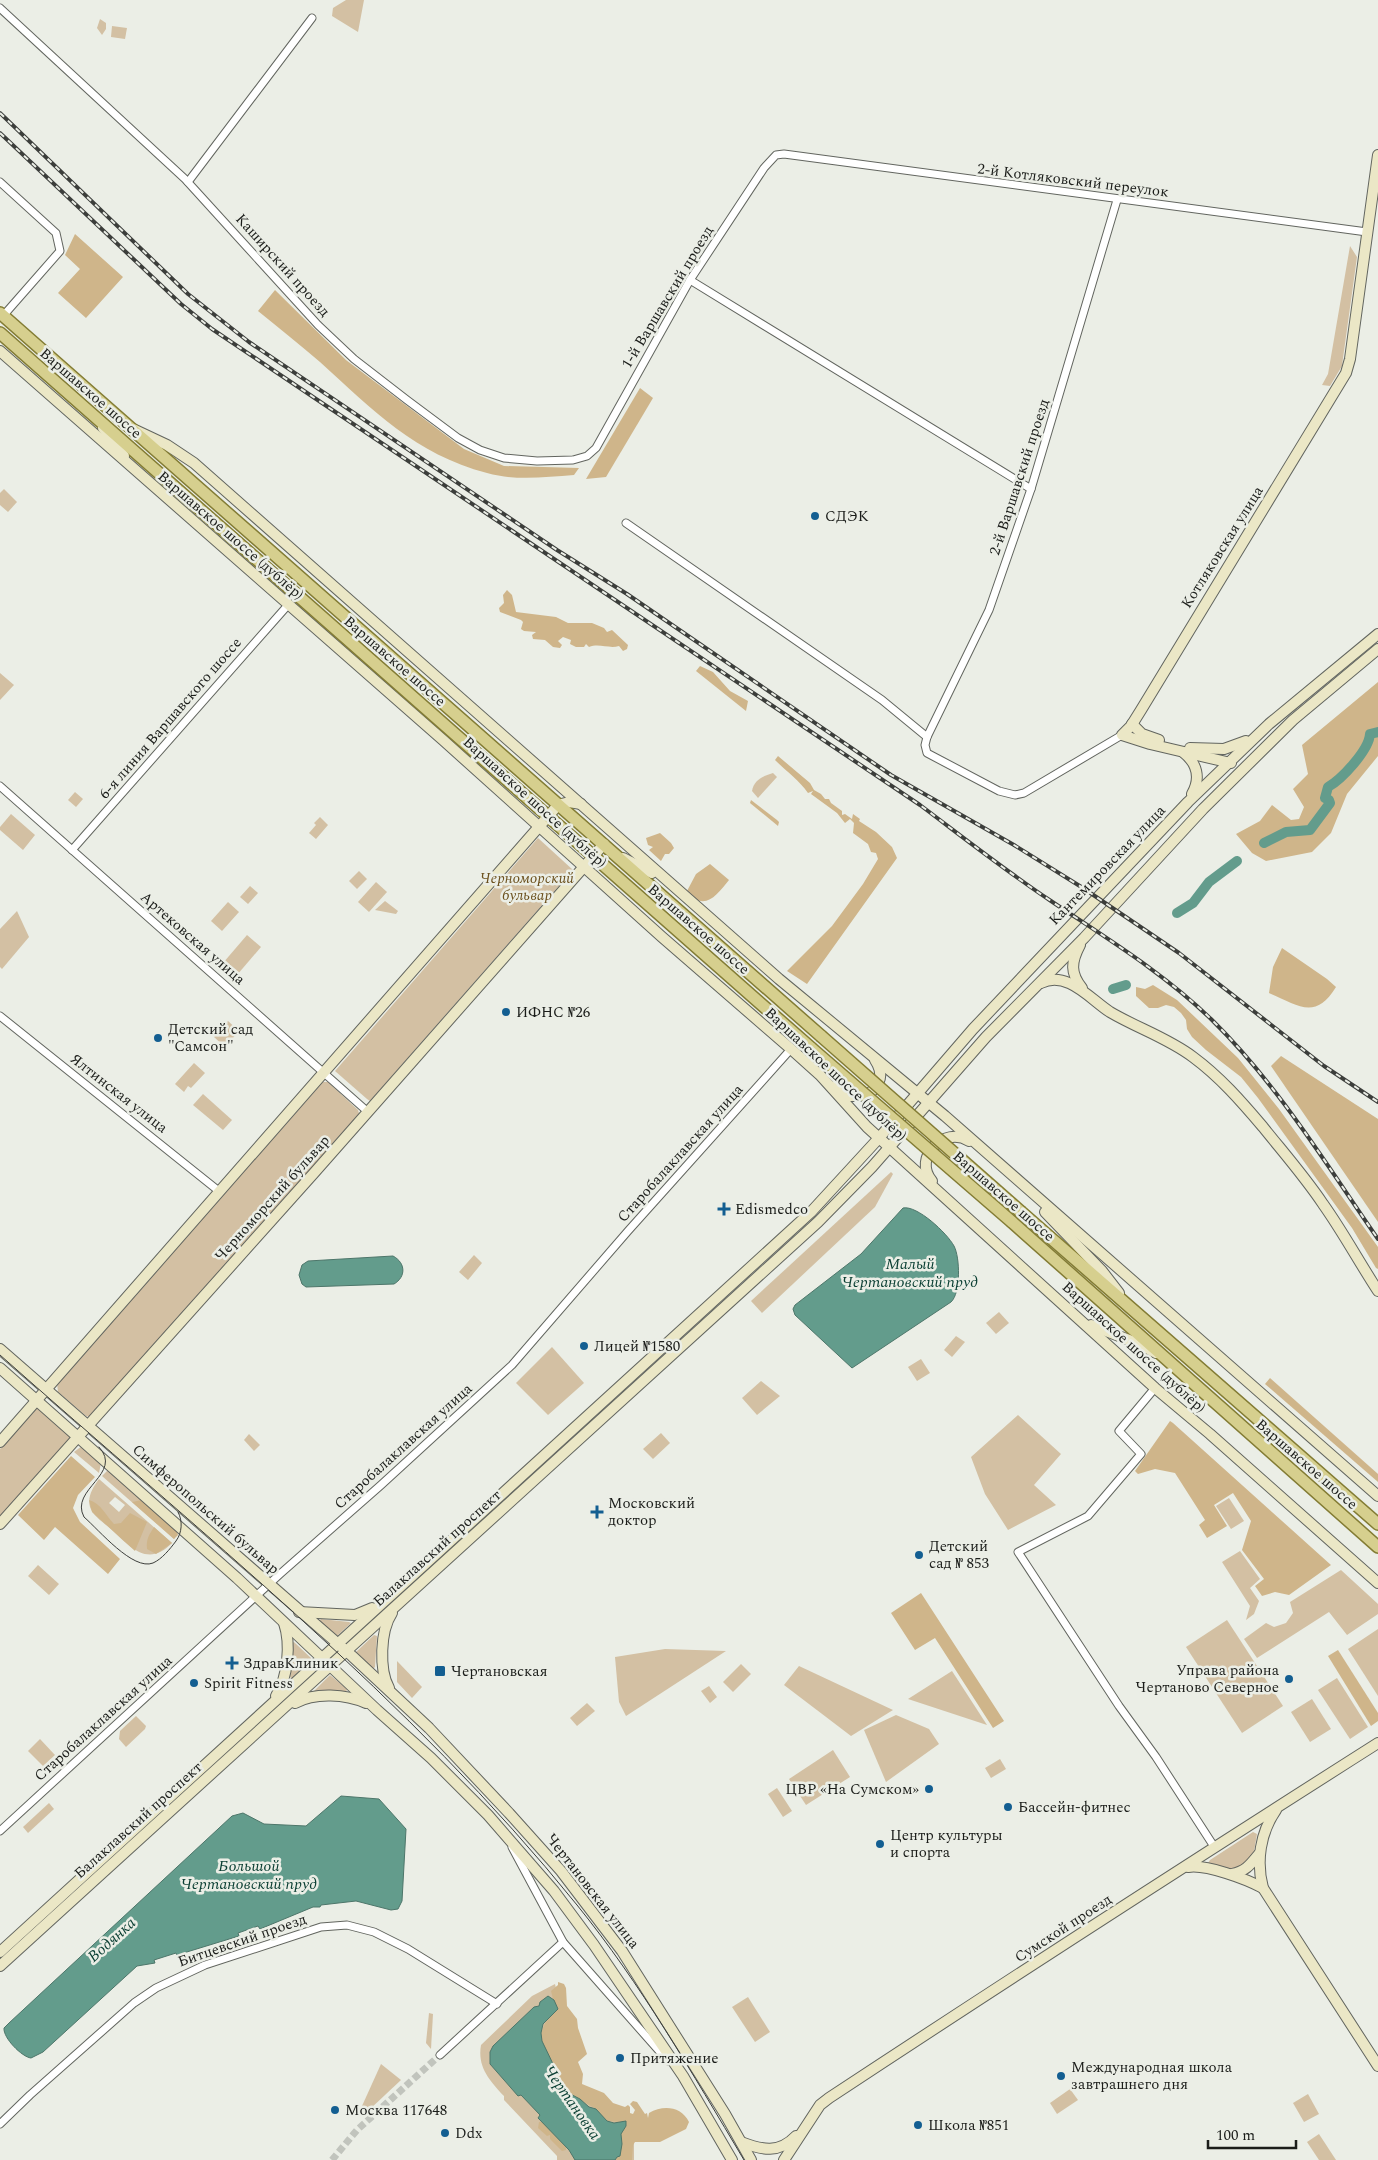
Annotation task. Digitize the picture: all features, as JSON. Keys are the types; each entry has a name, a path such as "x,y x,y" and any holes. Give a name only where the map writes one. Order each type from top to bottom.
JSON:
{"main road":[{"name":"Котляковская улица","path":"1122,735 1132,724 1346,373 1350,359 1378,155"},
{"name":"Варшавское шоссе","path":"1,314 1378,1524"},
{"name":"Варшавское шоссе","path":"0,333 811,1048 1012,1222 1374,1543"},
{"name":"Варшавское шоссе (дублёр)","path":"0,351 791,1049 820,1075 879,1138 1155,1388 1210,1434 1378,1583"},
{"path":"95,417 136,473"},
{"name":"Варшавское шоссе (дублёр)","path":"128,427 167,445 194,463 786,985 917,1092 1378,1496"},
{"name":"Кантемировская улица","path":"879,1138 917,1092 1039,957 1188,802 1227,763 1309,689 1378,634"},
{"name":"Кантемировская улица","path":"890,1147 959,1067 1032,989 1084,938 1203,808 1310,705 1378,649"},
{"path":"1132,724 1142,734 1151,738 1199,750 1224,749 1254,738"},
{"path":"1122,735 1227,763 1251,760"},
{"path":"1183,752 1192,761 1197,776 1196,785 1188,802"},
{"path":"0,1442 558,805 570,802 584,805"},
{"path":"607,847 671,884"},
{"name":"Черноморский бульвар","path":"0,1524 368,1112 593,856 607,847"},
{"path":"621,881 635,898 651,926"},
{"path":"1084,938 1073,959 1072,970 1077,982 1087,995"},
{"path":"1032,989 1047,980 1056,979 1068,982 1126,1021 1165,1039 1192,1056 1219,1077 1242,1101 1302,1174 1378,1291"},
{"path":"820,1075 850,1096 866,1096 876,1089 880,1081 881,1072 873,1057"},
{"path":"948,1058 946,1062 947,1067 954,1070 959,1067"},
{"path":"946,1197 927,1172 926,1161 933,1146 947,1138 958,1137 964,1138 986,1153"},
{"name":"Балаклавский проспект","path":"0,1966 278,1714 390,1596 811,1212 879,1138"},
{"name":"Балаклавский проспект","path":"339,1649 381,1620 588,1432 818,1222 890,1147"},
{"path":"1001,1165 1102,1271 1128,1305"},
{"path":"1073,1314 1096,1328 1139,1344 1164,1358"},
{"name":"Симферопольский бульвар","path":"0,1348 269,1584 339,1649 392,1693"},
{"name":"Симферопольский бульвар","path":"0,1368 256,1596 377,1710"},
{"path":"1374,1543 1378,1554"},
{"path":"299,1612 355,1615 367,1611 390,1596"},
{"path":"392,1693 385,1681 382,1667 385,1629 388,1619 398,1604"},
{"path":"263,1712 277,1696 283,1683 287,1632 283,1622"},
{"name":"Балаклавский проспект","path":"0,1952 263,1712 327,1662"},
{"name":"Чертановская улица","path":"392,1693 455,1755 509,1813 575,1889 622,1952 751,2160"},
{"path":"278,1714 303,1698 309,1697 347,1697 377,1710"},
{"name":"Чертановская улица","path":"377,1710 432,1758 506,1835 570,1911 685,2080 732,2160"},
{"name":"Сумской проезд","path":"784,2160 820,2105 1084,1931 1378,1743"},
{"path":"1279,1806 1268,1823 1260,1853 1259,1873 1263,1888 1378,2066"},
{"path":"1252,1825 1260,1825 1262,1827 1263,1839"},
{"path":"1211,1851 1204,1864 1212,1871"},
{"path":"1228,1874 1241,1872 1249,1867 1260,1853"},
{"path":"1186,1867 1194,1866 1243,1878 1263,1888"},
{"path":"741,2142 760,2149 776,2149 792,2140 808,2122"}],"street":[{"name":"Каширский проезд","path":"0,8 188,182 318,325 354,358 458,438 480,450 504,458 537,461 573,460 587,456"},
{"path":"188,182 312,18"},
{"name":"2-й Котляковский переулок","path":"776,155 784,154 1367,232"},
{"name":"1-й Варшавский проезд","path":"587,456 596,448 690,280 764,168 776,155"},
{"path":"0,182 56,233 60,251 1,314"},
{"name":"2-й Варшавский проезд","path":"927,753 925,746 927,737 990,610 1031,489 1117,200"},
{"path":"690,280 1031,489"},
{"path":"626,523 882,700 927,737"},
{"name":"6-я линия Варшавского шоссе","path":"72,850 288,605"},
{"name":"Котляковская улица","path":"927,753 999,791 1015,794 1024,793 1122,735"},
{"name":"Артековская улица","path":"0,786 368,1112"},
{"name":"Ялтинская улица","path":"0,1016 220,1192"},
{"name":"Старобалаклавская улица","path":"0,1831 269,1584 381,1486 512,1365 634,1224 791,1049"},
{"path":"849,1171 855,1170 860,1172 858,1181"},
{"path":"690,1323 687,1327 688,1332 696,1333"},
{"path":"1155,1388 1119,1431 1141,1454 1088,1516 1018,1552 1119,1706 1156,1757 1211,1851"},
{"path":"580,1423 586,1421 590,1424 588,1432"},
{"path":"374,1611 372,1619 376,1622 381,1620"},
{"path":"208,1761 216,1761 217,1768"},
{"path":"506,1835 563,1942 685,2080 700,2075"},
{"name":"Битцевский проезд","path":"0,2124 134,2003 156,1988 205,1965 321,1927 347,1926 374,1932 408,1949 496,2004"},
{"path":"440,2055 563,1942"}],"green space":[{"path":"346,0 364,0 358,32 332,16 333,8"},
{"path":"100,19 106,23 106,29 102,35 97,28"},
{"path":"112,26 127,28 125,39 111,37"},
{"path":"1350,246 1357,257 1342,366 1330,386 1322,385 1328,374"},
{"path":"4,489 17,502 8,512 0,505 0,493"},
{"path":"0,673 14,685 0,700"},
{"path":"773,773 777,777 758,798 752,791 753,787 762,777"},
{"path":"75,792 83,799 76,807 68,800"},
{"path":"11,814 35,835 23,850 0,830 0,827"},
{"path":"320,817 328,825 316,839 309,833 316,825 314,823"},
{"name":"Черноморский бульвар","path":"538,838 573,870 370,1101 335,1071"},
{"path":"359,871 367,879 357,889 349,881"},
{"path":"376,882 387,892 369,912 358,902"},
{"path":"250,886 258,893 248,904 240,897"},
{"path":"385,901 398,911 396,914 375,910"},
{"path":"228,902 239,912 222,931 211,921"},
{"path":"17,911 29,937 2,969 0,967 0,929"},
{"path":"247,935 261,947 237,975 223,963"},
{"path":"228,1021 239,1031 225,1047 214,1037"},
{"path":"194,1063 205,1073 191,1088 188,1086 184,1092 175,1084"},
{"path":"323,1082 328,1082 358,1110 360,1117 90,1417 86,1416 58,1392 57,1383"},
{"path":"203,1094 232,1120 223,1130 193,1105"},
{"path":"891,1172 893,1174 875,1207 762,1313 751,1301"},
{"path":"474,1255 482,1263 468,1280 459,1272"},
{"path":"999,1312 1009,1323 996,1334 986,1323"},
{"path":"956,1336 965,1342 952,1357 944,1350"},
{"path":"552,1347 584,1383 548,1415 516,1383"},
{"path":"921,1359 930,1373 917,1381 908,1367"},
{"path":"761,1381 780,1396 757,1415 742,1398"},
{"path":"39,1406 68,1432 71,1438 0,1520 0,1449"},
{"path":"1018,1415 1061,1454 1034,1485 1056,1505 1008,1530 985,1494 971,1457"},
{"path":"661,1433 670,1443 653,1459 643,1449"},
{"path":"249,1434 260,1445 254,1451 244,1440"},
{"path":"82,1446 101,1463 99,1473 74,1452"},
{"path":"108,1470 178,1532 174,1539 102,1476"},
{"path":"99,1479 172,1543 155,1554 147,1554 132,1548 125,1542 91,1510 90,1496","holes":["115,1497 125,1505 119,1512 109,1503"]},
{"path":"1229,1498 1244,1521 1231,1529 1216,1506"},
{"path":"1240,1551 1260,1579 1250,1588 1259,1601 1254,1614 1246,1620 1250,1606 1222,1562"},
{"path":"38,1565 59,1584 49,1595 28,1576"},
{"path":"1341,1570 1378,1604 1378,1614 1347,1635 1329,1612 1257,1658 1244,1639 1266,1623 1274,1627 1286,1623 1293,1613 1290,1602"},
{"path":"321,1619 351,1623 337,1636 319,1621"},
{"path":"1227,1620 1283,1706 1242,1733 1186,1647"},
{"path":"1378,1629 1378,1696 1348,1649"},
{"path":"374,1635 377,1636 375,1667 373,1669 355,1653"},
{"path":"294,1642 311,1660 292,1678 289,1677 292,1643"},
{"path":"665,1649 726,1651 626,1716 619,1702 615,1657"},
{"path":"397,1661 422,1687 412,1698 397,1682"},
{"path":"741,1664 751,1674 733,1692 723,1682"},
{"path":"799,1666 893,1710 851,1736 784,1685"},
{"path":"952,1671 987,1725 908,1699"},
{"path":"330,1675 347,1689 346,1693 314,1691"},
{"path":"1337,1678 1368,1727 1350,1739 1318,1690"},
{"path":"709,1686 717,1697 710,1703 701,1691"},
{"path":"1312,1699 1331,1729 1310,1742 1291,1712"},
{"path":"587,1703 595,1711 577,1726 570,1718"},
{"path":"896,1715 929,1729 939,1744 886,1782 864,1730"},
{"path":"136,1716 146,1726 126,1747 119,1739 120,1731"},
{"path":"40,1739 55,1755 43,1766 28,1751"},
{"path":"833,1750 850,1777 806,1805 789,1779"},
{"path":"1000,1759 1006,1769 991,1778 985,1768"},
{"path":"777,1788 792,1811 783,1817 768,1794"},
{"path":"49,1803 54,1809 28,1833 23,1827"},
{"path":"1253,1832 1257,1834 1253,1857 1238,1871 1211,1866 1208,1863 1210,1860"},
{"path":"555,1984 579,2088 622,2109 634,2143 634,2160 557,2160 557,2156 504,2100 504,2096 483,2067 480,2053 481,2045 532,1996"},
{"path":"748,1997 770,2032 755,2042 732,2007"},
{"path":"429,2013 433,2014 431,2049 426,2043"},
{"path":"381,2064 401,2080 369,2110 362,2106"},
{"path":"1070,2089 1078,2100 1057,2114 1050,2103"},
{"path":"1308,2094 1319,2114 1304,2122 1293,2103"},
{"path":"1319,2134 1336,2160 1319,2160 1307,2142"}],"shaded area":[{"path":"75,234 123,277 86,318 58,293 80,269 65,255"},
{"path":"275,290 346,360 464,449 504,466 579,468 574,475 530,478 508,477 461,465 416,442 377,413 320,362 258,311"},
{"path":"640,388 653,398 606,477 586,479"},
{"path":"507,590 512,595 516,612 556,617 568,623 592,623 604,628 607,632 612,630 628,645 627,649 623,651 619,646 589,647 586,644 584,647 576,647 570,644 571,640 563,637 558,641 562,645 560,648 553,647 545,640 533,639 532,635 536,632 524,631 521,629 523,622 521,620 500,612 499,608 504,603 503,595"},
{"path":"700,666 713,672 730,691 748,701 746,711 696,671"},
{"path":"1378,682 1378,756 1347,794 1331,833 1312,852 1266,861 1252,853 1236,834 1260,821 1272,805 1291,820 1299,819 1304,807 1293,789 1308,774 1302,745"},
{"path":"778,756 810,783 814,790 825,799 829,799 831,803 842,811 842,815 845,814 852,819 853,814 860,819 859,821 876,832 892,847 897,858 807,984 787,971 832,926 863,884 878,859 876,853 871,852 868,844 853,833 854,823 850,819 845,823 837,813 811,794 813,791 808,793 775,760"},
{"path":"751,800 777,820 779,822 778,826 750,803"},
{"path":"660,833 674,848 669,854 665,854 661,861 649,850 653,847 648,845 646,838"},
{"path":"710,864 729,880 715,896 705,901 699,901 687,891 696,874"},
{"path":"1282,948 1336,987 1321,1004 1306,1007 1269,993 1273,967"},
{"path":"1153,985 1177,1000 1238,1058 1279,1109 1378,1247 1378,1269 1352,1228 1241,1077 1192,1037 1187,1029 1186,1020 1174,1007 1166,1005 1158,1008 1149,1008 1136,996 1136,987 1145,989"},
{"path":"1281,1056 1378,1119 1378,1222 1271,1066"},
{"path":"1270,1378 1378,1474 1378,1482 1265,1384"},
{"path":"1170,1421 1331,1565 1289,1595 1275,1592 1262,1596 1255,1586 1264,1579 1242,1550 1251,1521 1233,1493 1214,1505 1227,1526 1207,1538 1199,1525 1205,1520 1175,1473 1155,1469 1138,1474 1135,1471"},
{"path":"71,1456 95,1477 78,1495 73,1508 80,1522 120,1559 108,1574 55,1527 44,1540 18,1515"},
{"path":"89,1500 100,1507 114,1524 121,1523 130,1513 147,1522 135,1551 92,1512"},
{"path":"142,1500 176,1529 178,1535 174,1539 132,1502"},
{"path":"154,1527 172,1543 156,1554 147,1549 148,1537"},
{"path":"921,1593 1004,1721 993,1728 935,1638 915,1650 891,1613"},
{"path":"1338,1650 1378,1713 1378,1721 1371,1726 1328,1656"},
{"path":"558,1982 564,1984 566,1988 567,2006 577,2019 578,2028 587,2054 578,2062 583,2074 582,2084 604,2093 613,2103 625,2107 628,2105 630,2113 633,2114 635,2110 630,2104 633,2101 637,2102 645,2114 647,2113 648,2118 649,2113 654,2110 671,2108 677,2110 689,2122 686,2129 660,2142 635,2142 632,2160 615,2160 622,2144 620,2134 626,2126 619,2122 607,2121 596,2109 559,2088 555,2068 542,2041 541,2033 545,2023 554,2013 551,1991 558,1985"},
{"path":"539,2122 543,2122 549,2128 566,2147 566,2150 562,2151 550,2139 550,2135 547,2136 538,2128"}],"water":[{"name":"Малый Чертановский пруд","path":"903,1208 909,1208 923,1215 945,1234 954,1246 958,1266 957,1291 951,1302 852,1368 795,1315 793,1309 795,1305 861,1254"},
{"path":"393,1256 400,1262 403,1270 401,1278 394,1284 306,1287 302,1284 299,1275 302,1265 308,1261"},
{"name":"Большой Чертановский пруд","path":"341,1796 379,1799 406,1829 402,1901 398,1909 391,1910 356,1901 321,1905 260,1929 258,1926 238,1933 239,1936 154,1960 155,1963 137,1966 43,2052 31,2058 27,2057 10,2042 4,2028 232,1816 243,1813 264,1824 306,1826"},
{"path":"548,1996 554,2000 558,2009 543,2024 541,2033 542,2041 555,2068 559,2088 580,2099 589,2107 596,2109 607,2121 614,2123 626,2121 626,2126 621,2134 620,2156 615,2160 575,2160 569,2150 538,2118 540,2115 521,2095 518,2096 490,2064 490,2052 493,2046"}],"waterway":[{"name":"Чертановка","path":"1264,843 1286,832 1310,830 1330,803 1325,798 1328,787 1354,764 1365,748 1370,734 1378,732"},
{"name":"Чертановка","path":"1177,913 1193,903 1209,882 1237,861"},
{"name":"Чертановка","path":"1113,989 1126,985"}],"tunnel":[{"path":"332,2160 357,2130 440,2055"}],"tram line":[{"path":"0,1355 300,1618 444,1756 512,1829 577,1905 623,1966 665,2030 744,2160"},
{"path":"99,1447 105,1457 105,1465 84,1498 81,1507 84,1517 117,1548 136,1561 145,1564 153,1563 163,1556 180,1534 181,1523 178,1512"}],"railway":[{"path":"0,113 188,294 249,342 557,550 627,594 891,775 1014,845 1083,888 1179,953 1324,1066 1378,1102"},
{"path":"0,133 181,304 212,329 920,805 1018,878 1154,971 1194,1003 1236,1045 1280,1098 1378,1239"}],"place":[{"name":"СДЭК","path":"815,516"},
{"name":"ИФНС №26","path":"506,1012"},
{"name":"Детский сад \"Самсон\"","path":"158,1038"},
{"name":"Edismedco","path":"724,1209"},
{"name":"Лицей №1580","path":"584,1346"},
{"name":"Московский доктор","path":"597,1512"},
{"name":"Детский сад № 853","path":"919,1555"},
{"name":"ЗдравКлиник","path":"232,1663"},
{"name":"Чертановская","path":"440,1671"},
{"name":"Управа района Чертаново Северное","path":"1289,1679"},
{"name":"Spirit Fitness","path":"194,1683"},
{"name":"ЦВР «На Сумском»","path":"929,1789"},
{"name":"Бассейн-фитнес","path":"1008,1807"},
{"name":"Центр культуры и спорта","path":"880,1844"},
{"name":"Притяжение","path":"620,2058"},
{"name":"Международная школа завтрашнего дня","path":"1061,2076"},
{"name":"Москва 117648","path":"335,2110"},
{"name":"Школа №851","path":"918,2125"},
{"name":"Ddx","path":"445,2133"}],"water label":[{"name":"Водянка","path":"111,1939"}]}
